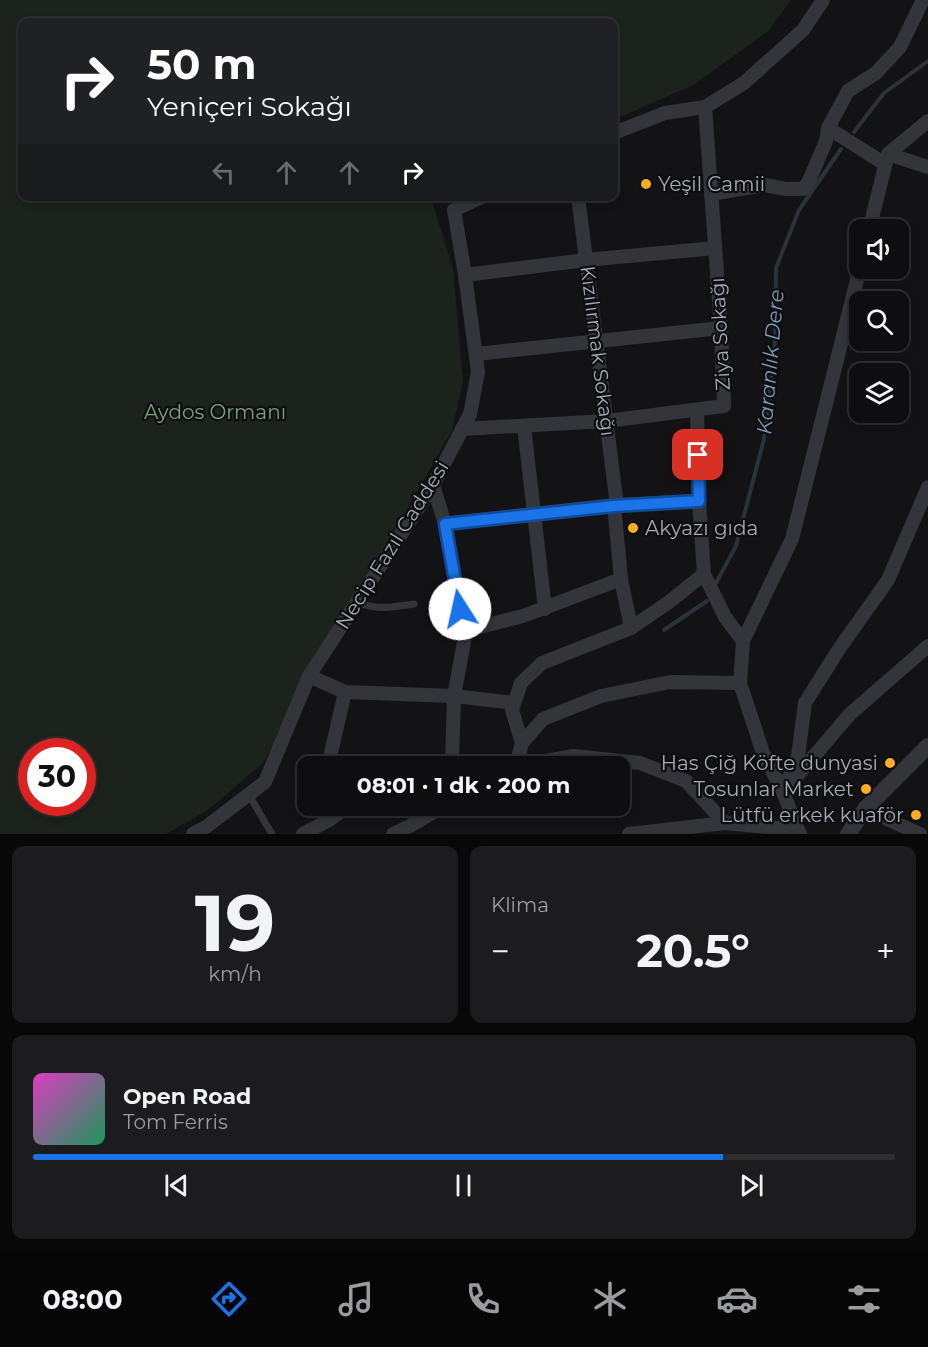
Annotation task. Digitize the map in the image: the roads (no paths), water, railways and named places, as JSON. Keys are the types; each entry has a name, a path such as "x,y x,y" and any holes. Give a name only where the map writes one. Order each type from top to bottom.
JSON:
{"street":[{"path":"618,131 665,112 705,107 744,83 803,30 823,0"},
{"path":"711,194 765,185 803,189 808,183 826,141 828,128 848,91 876,73 900,47 923,0"},
{"name":"Ziya Sokağı","path":"462,429 607,421 724,406 721,328 705,107"},
{"path":"872,219 887,159 928,121"},
{"path":"828,128 887,159 928,167"},
{"name":"Necip Fazıl Caddesi","path":"194,834 265,782 309,676 434,484 470,414 478,372 454,210 473,201"},
{"name":"Kızılırmak Sokağı","path":"579,201 607,421 621,579 631,628"},
{"path":"465,275 586,260 715,248"},
{"path":"629,834 725,823 799,832 783,792 763,753 740,683 742,641 792,539 857,279"},
{"path":"476,354 721,328"},
{"path":"697,410 699,501 704,574 724,617 742,641"},
{"path":"525,426 545,609"},
{"path":"434,484 445,524 464,631 454,696 451,756"},
{"path":"783,792 798,756 805,704 839,649 888,580 928,487"},
{"path":"445,524 616,506 699,501"},
{"path":"522,743 512,710 521,683 542,663 631,628 704,574"},
{"path":"464,631 545,609 621,579"},
{"path":"783,792 850,714 928,646"},
{"path":"309,676 345,692 454,696 514,703"},
{"path":"519,756 522,743 543,719 601,696 670,682 740,683"},
{"path":"330,756 345,692"},
{"path":"848,834 865,808 928,746"},
{"path":"630,762 640,763 686,781 725,823"},
{"path":"865,808 920,834"},
{"path":"328,816 329,820"},
{"path":"303,834 335,816"},
{"path":"393,834 411,830 430,816"}],"lane":[{"path":"357,602 382,609 414,604"},
{"path":"249,795 272,834"}],"waterway":[{"name":"Karanlık Dere","path":"854,132 884,93 928,61"},
{"name":"Karanlık Dere","path":"716,583 736,546 764,439 775,343 776,268 799,210 841,149"},
{"name":"Karanlık Dere","path":"664,630 707,601"}],"place":[{"name":"Yeşil Camii","path":"646,184"},
{"name":"Akyazı gıda","path":"633,528"},
{"name":"Has Çiğ Köfte dunyasi","path":"890,763"},
{"name":"Tosunlar Market","path":"866,789"},
{"name":"Lütfü erkek kuaför","path":"916,815"}],"park label":[{"name":"Aydos Ormanı","path":"215,412"}]}
